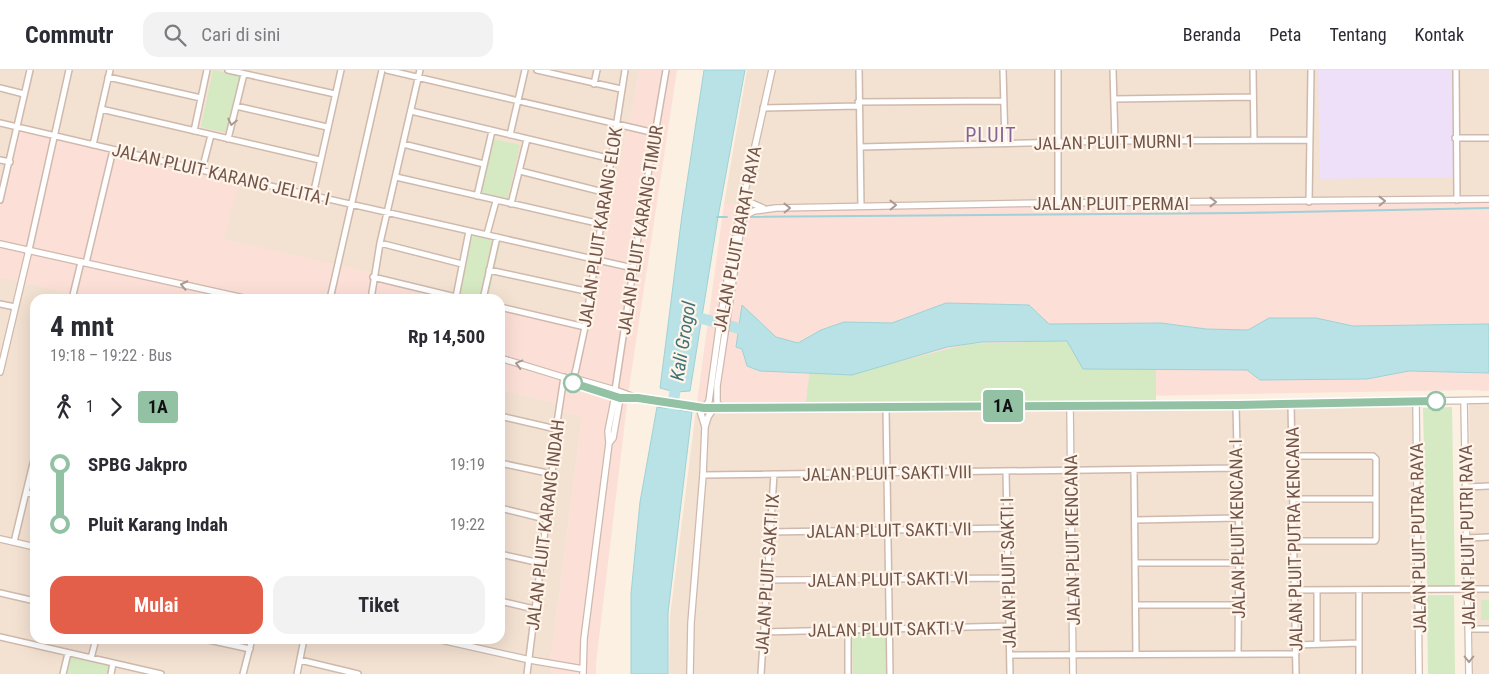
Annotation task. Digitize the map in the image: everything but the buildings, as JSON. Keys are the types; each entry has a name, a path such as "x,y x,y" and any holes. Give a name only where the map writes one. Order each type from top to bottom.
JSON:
{"street":[{"path":"0,200 30,70"},
{"path":"0,372 2,350 29,250 69,70"},
{"path":"93,145 110,70"},
{"path":"194,131 208,70"},
{"path":"228,70 336,94"},
{"path":"313,195 341,70"},
{"path":"331,294 382,70"},
{"path":"387,70 654,133"},
{"path":"371,294 380,243 420,70"},
{"path":"510,135 525,70"},
{"path":"538,70 563,73 594,84 622,89"},
{"path":"594,84 597,70"},
{"name":"JALAN PLUIT KARANG ELOK","path":"572,380 596,260 625,70"},
{"name":"JALAN PLUIT KARANG TIMUR","path":"617,395 633,268 666,70"},
{"name":"JALAN PLUIT BARAT RAYA","path":"702,408 709,401 714,383 744,196 772,70"},
{"path":"859,70 861,206"},
{"path":"1003,70 1005,144"},
{"path":"1058,70 1058,203"},
{"path":"1113,70 1115,141"},
{"path":"1253,70 1254,139"},
{"path":"1309,202 1311,70"},
{"path":"1456,70 1456,200"},
{"path":"228,139 244,74"},
{"path":"108,77 201,98"},
{"path":"0,88 24,94"},
{"path":"1114,99 1253,97"},
{"path":"763,108 1004,101"},
{"path":"236,106 328,127"},
{"path":"101,109 320,160"},
{"path":"411,111 612,159"},
{"name":"JALAN PLUIT KARANG JELITA I","path":"0,123 633,268"},
{"path":"477,196 492,131"},
{"path":"202,170 211,135"},
{"path":"1455,138 1489,138"},
{"path":"511,204 527,139"},
{"name":"JALAN PLUIT MURNI 1","path":"860,147 1115,141 1309,140"},
{"path":"403,144 484,164"},
{"path":"73,294 112,150"},
{"path":"0,160 10,162"},
{"path":"520,171 607,192"},
{"path":"396,177 601,224"},
{"path":"744,196 747,201 764,209"},
{"name":"JALAN PLUIT PERMAI","path":"764,209 1058,203 1489,199"},
{"path":"488,234 496,200"},
{"name":"JALAN PLUIT BARAT RAYA","path":"717,357 742,219 750,212 764,209"},
{"path":"457,294 469,231"},
{"path":"484,294 497,237"},
{"path":"380,243 462,264"},
{"path":"0,244 226,294"},
{"path":"489,270 590,292"},
{"path":"373,277 444,294"},
{"path":"0,304 15,307"},
{"path":"505,308 584,327"},
{"path":"505,359 617,395 702,408 1236,405 1489,400"},
{"name":"JALAN PLUIT KARANG INDAH","path":"528,674 534,609 564,377"},
{"name":"JALAN PLUIT BARAT RAYA","path":"714,383 717,403 722,408"},
{"path":"617,395 641,399"},
{"path":"460,644 583,671 584,639 609,443 613,438 617,395"},
{"name":"JALAN PLUIT PUTRI RAYA","path":"1464,400 1469,674"},
{"name":"JALAN PLUIT PUTRA RAYA","path":"1416,402 1419,674"},
{"name":"JALAN PLUIT PUTRA KENCANA","path":"1292,404 1296,674"},
{"name":"JALAN PLUIT KENCANA","path":"1070,405 1073,674"},
{"name":"JALAN PLUIT KENCANA I","path":"1236,405 1239,563 1238,654"},
{"path":"690,674 691,623 703,476 705,427 702,408"},
{"path":"705,427 708,417 714,408"},
{"path":"886,408 890,674"},
{"path":"505,417 556,428"},
{"path":"1293,456 1374,456 1376,459 1376,539 1374,541 1294,541"},
{"path":"505,464 552,474"},
{"name":"JALAN PLUIT SAKTI VIII","path":"703,476 1237,468"},
{"name":"JALAN PLUIT SAKTI I","path":"1006,471 1010,578 1010,674"},
{"path":"1134,471 1136,654"},
{"name":"JALAN PLUIT SAKTI IX","path":"762,674 763,632 774,474"},
{"path":"14,542 30,476"},
{"path":"1467,487 1489,486"},
{"path":"26,492 30,493"},
{"path":"1293,499 1376,499"},
{"path":"505,509 545,519"},
{"path":"1135,520 1238,518"},
{"name":"JALAN PLUIT SAKTI VII","path":"770,532 1008,528"},
{"path":"1468,538 1489,537"},
{"path":"0,539 30,546"},
{"path":"505,555 540,563"},
{"path":"1136,563 1239,563"},
{"name":"JALAN PLUIT SAKTI VI","path":"767,580 1010,578"},
{"path":"1295,590 1489,589"},
{"path":"1317,590 1317,644"},
{"path":"1359,590 1359,674"},
{"path":"0,592 30,600"},
{"path":"505,602 534,609"},
{"path":"1136,605 1239,605"},
{"name":"JALAN PLUIT SAKTI V","path":"763,632 1010,626"},
{"path":"1469,630 1489,629"},
{"path":"848,630 848,674"},
{"path":"0,637 161,674"},
{"path":"1296,645 1359,643"},
{"path":"91,658 95,644"},
{"path":"227,644 250,649"},
{"path":"243,674 251,644"},
{"path":"297,674 303,644"},
{"path":"63,674 68,653"},
{"path":"1010,655 1296,654"},
{"path":"300,660 358,674"},
{"path":"111,674 113,663"}],"shaded area":[{"path":"0,70 640,70 586,323 505,304 505,294 460,294 223,239 240,179 20,130 7,191 0,189"},
{"path":"640,70 677,70 629,388 596,674 552,674 551,659 582,416 558,411 560,404 505,391 505,304 586,322"},
{"path":"747,70 1489,70 1489,199 724,204"},
{"path":"1318,70 1452,70 1454,177 1320,179"},
{"path":"20,130 240,179 224,239 460,294 75,294 0,277 0,189 7,191"},
{"path":"1489,199 1489,391 806,402 697,402 724,204"},
{"path":"0,277 75,294 30,294 30,644 505,644 505,391 561,404 559,411 582,416 551,659 552,674 0,674"},
{"path":"1412,401 1415,674 669,674 670,617 697,402"},
{"path":"1469,403 1489,403 1489,674 1473,674"}],"green space":[{"path":"213,70 241,76 228,133 201,127"},
{"path":"493,139 520,145 507,201 478,195"},
{"path":"473,234 501,240 489,294 459,294"},
{"path":"1067,341 1156,369 1156,402 806,402 810,367 871,369 968,344"},
{"path":"1452,407 1455,586 1427,586 1423,408"},
{"path":"1427,595 1454,595 1455,674 1428,674"},
{"path":"1481,600 1489,600 1489,620 1481,620"},
{"path":"886,633 887,674 853,674 852,634"},
{"path":"70,655 110,665 108,674 66,674"}],"water":[{"path":"704,70 745,70 718,217 690,391 675,392 660,388 682,215"},
{"path":"946,303 1029,305 1049,324 1161,323 1206,329 1248,330 1269,318 1316,318 1353,326 1489,324 1489,373 1409,371 1367,379 1260,380 1247,370 1083,369 1067,341 982,342 947,347 852,375 760,371 747,366 742,349 736,347 742,305 776,337 798,343 821,330 844,322 892,323"},
{"path":"657,407 692,412 668,613 668,674 631,674 631,594 640,502"}],"waterway":[{"path":"746,217 1241,213 1489,208"},
{"path":"717,217 727,217"},
{"path":"688,315 719,323"},
{"path":"727,325 744,330 749,337"},
{"name":"Kali Grogol","path":"670,424 677,378"}],"bus line":[{"name":"1A","path":"573,383 620,398 638,398 704,408 1238,405 1436,401"}],"district":[{"name":"PLUIT","path":"991,135"}]}
